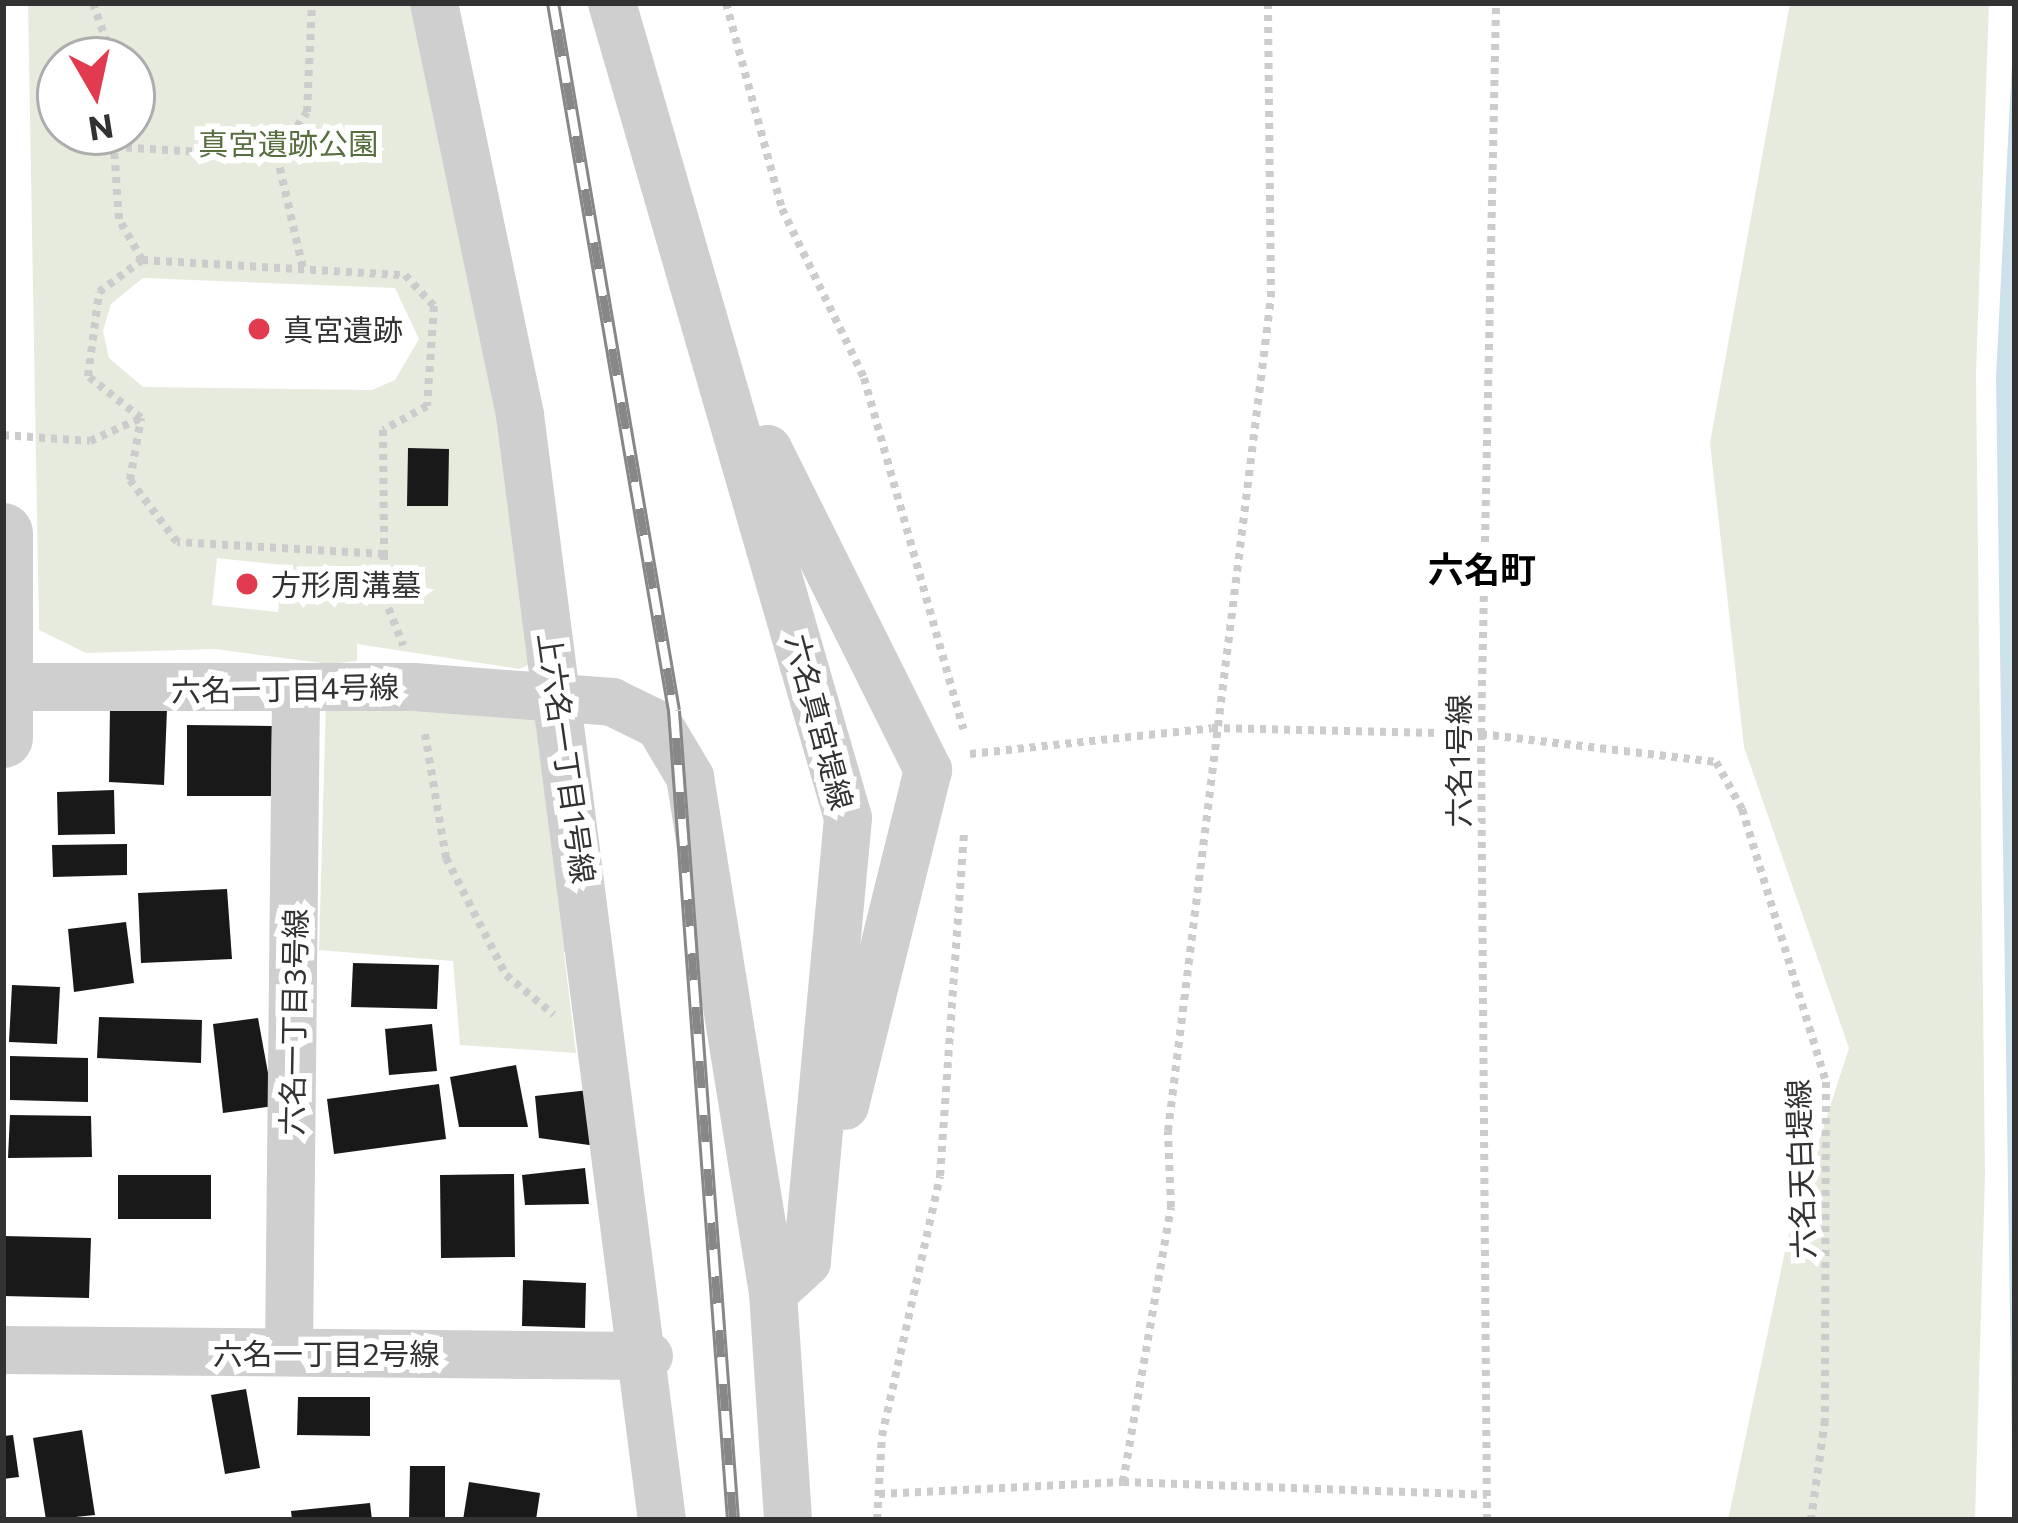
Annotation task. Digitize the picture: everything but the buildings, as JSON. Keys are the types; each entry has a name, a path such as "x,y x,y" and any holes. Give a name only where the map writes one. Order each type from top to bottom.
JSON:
{"street":[{"name":"上六名一丁目1号線","path":"434,3 520,415 649,1356 662,1520"},
{"name":"六名真宮堤線","path":"612,3 715,338 848,818 790,1277 788,1520"},
{"path":"715,338 928,770 790,1277"},
{"path":"3,533 7,713"},
{"name":"六名一丁目4号線","path":"7,713 414,687 612,702 658,725 690,777 790,1277"},
{"name":"六名一丁目3号線","path":"290,1352 296,691"},
{"name":"六名一丁目2号線","path":"3,1350 649,1356"}],"path":[{"path":"93,3 105,36"},
{"path":"303,269 277,155 307,112 311,3"},
{"path":"1124,1482 1171,1208 1168,1131 1212,728 1270,297 1268,3"},
{"name":"六名1号線","path":"1486,1520 1481,734 1496,3"},
{"path":"156,149 277,155"},
{"path":"115,156 119,219 142,260"},
{"path":"141,418 88,376 99,292 142,260 405,275 434,306 427,406 383,430 384,597 414,687 446,858 506,975 533,1008 603,1017"},
{"path":"3,435 90,441 141,418"},
{"path":"141,418 130,480 177,542 384,554"},
{"path":"970,754 1212,728 1481,734"},
{"name":"六名天白堤線","path":"1481,734 1716,762 1742,808 1826,1082 1826,1420 1810,1520"},
{"path":"879,1494 1124,1482 1487,1495"}],"green space":[{"name":"真宮遺跡公園","path":"28,3 420,3 542,659 519,669 357,644 357,661 329,664 215,649 86,653 39,630","holes":["143,278 395,288 419,339 395,380 372,390 143,387 109,358 103,331 111,304","217,558 283,565 278,612 212,605"]},
{"path":"1790,3 1989,3 1976,374 1985,1175 1975,1520 1728,1520 1788,1237 1849,1048 1744,747 1710,443"},
{"path":"326,699 536,705 567,897 561,925 574,935 564,953 576,1053 460,1045 453,961 319,950"}],"water":[{"path":"2015,3 2015,1520 2013,1520 1996,377"}],"railway":[{"path":"553,3 674,711 733,1520"}],"place":[{"name":"真宮遺跡","path":"259,329"},
{"name":"方形周溝墓","path":"247,584"}],"district":[{"name":"六名町","path":"1482,569"}]}
